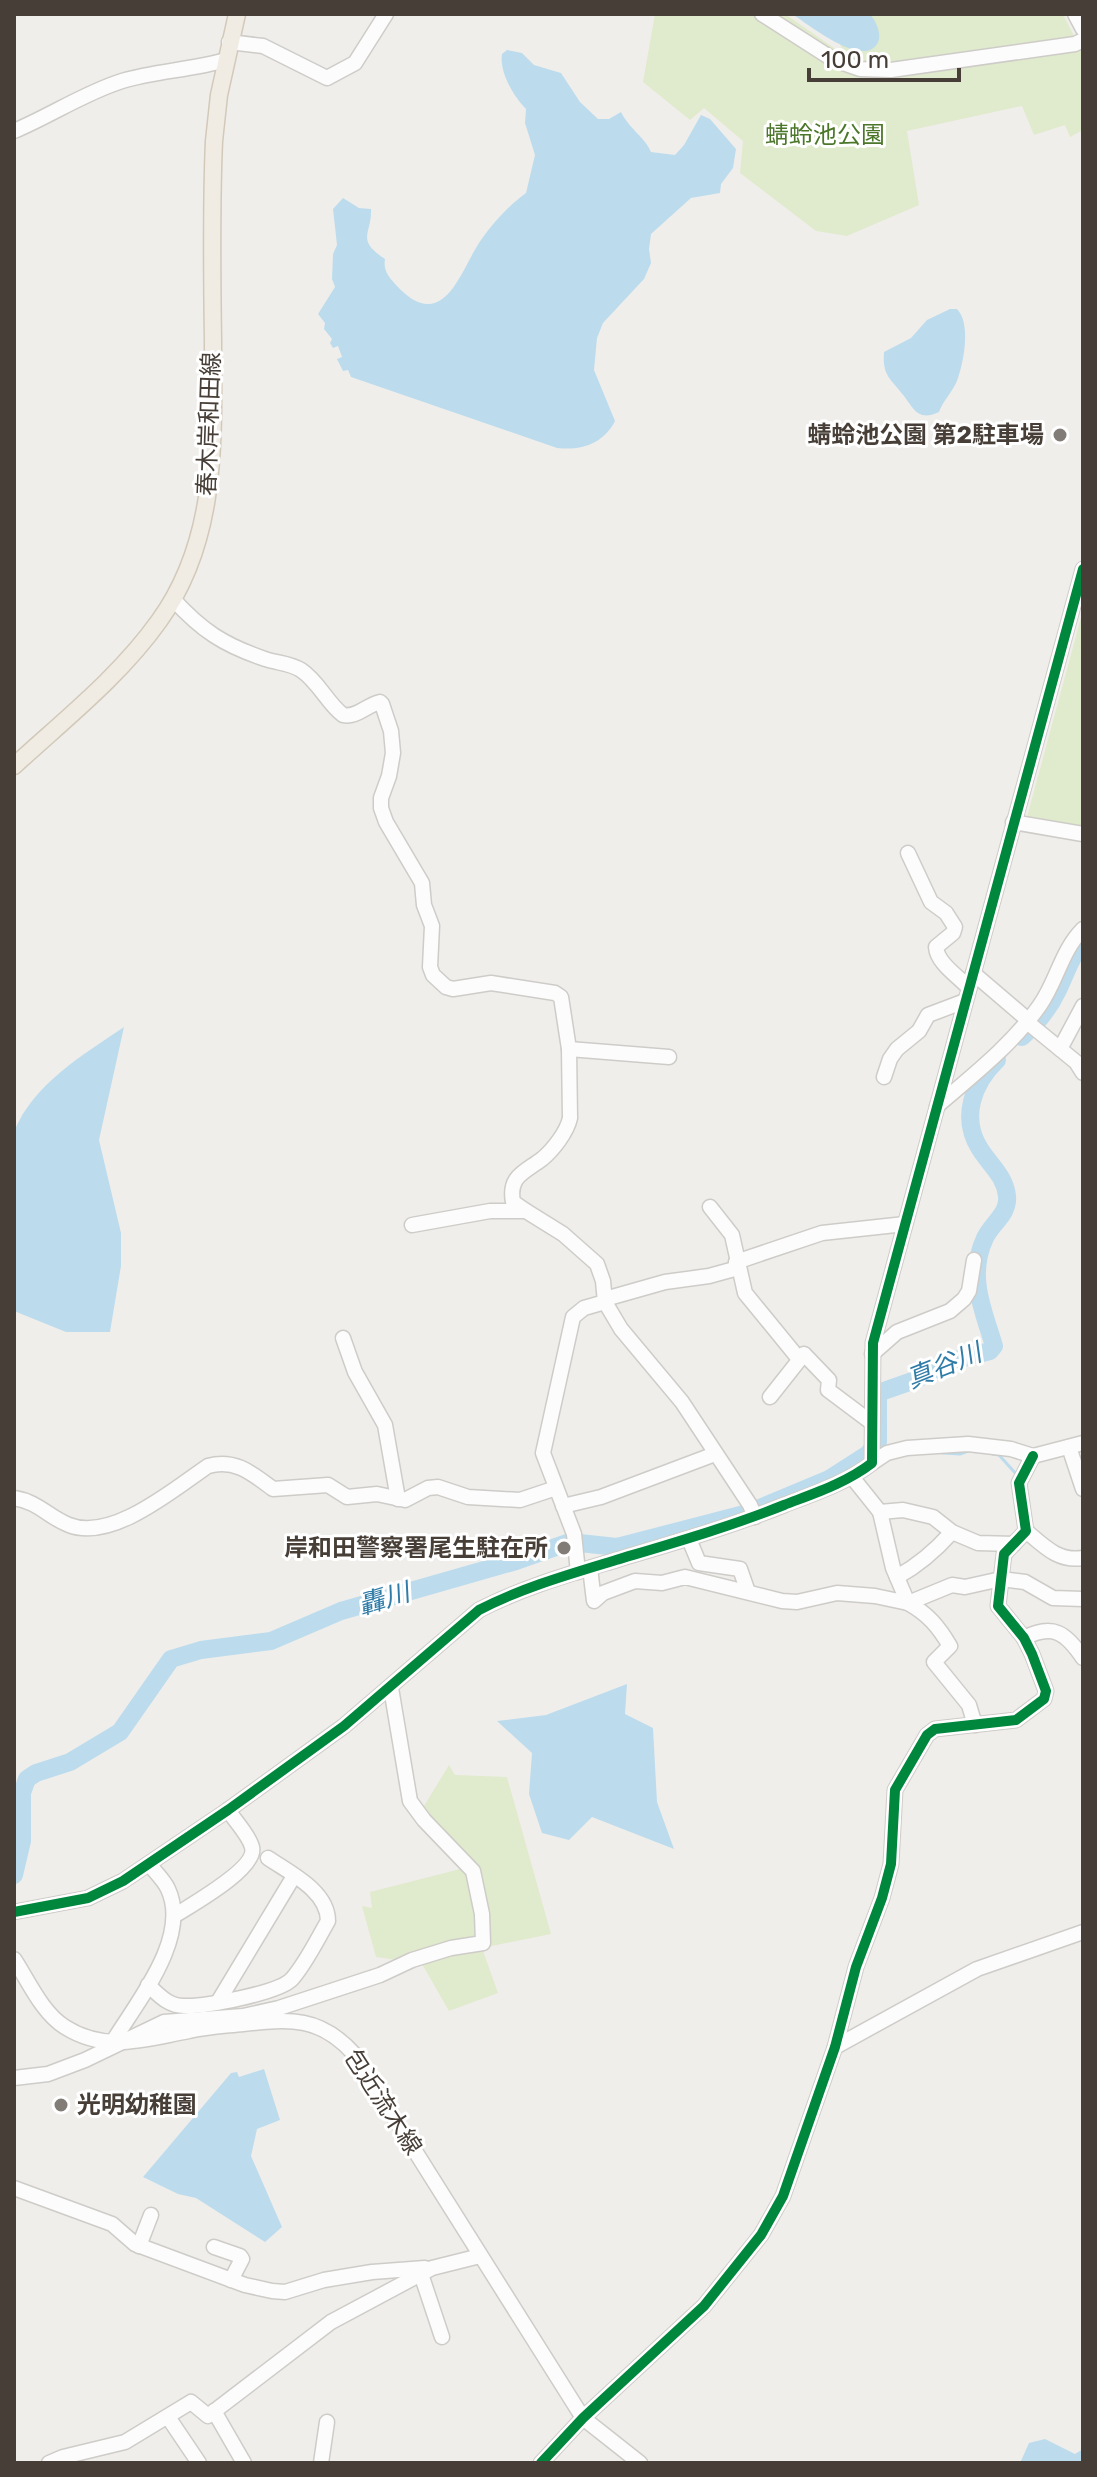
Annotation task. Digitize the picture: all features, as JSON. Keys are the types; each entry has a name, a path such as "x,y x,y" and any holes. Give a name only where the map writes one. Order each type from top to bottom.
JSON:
{"main road":[{"name":"春木岸和田線","path":"14,766 131,656 160,621 173,599 200,535 213,460 212,188 219,95 237,14"}],"street":[{"path":"229,42 263,46 327,78 355,63 386,14"},
{"path":"762,14 834,60 860,69 891,70 1075,44 1083,40"},
{"path":"1075,14 1083,29"},
{"path":"14,131 120,82 226,60"},
{"path":"14,1912 88,1898 106,1891 149,1864 344,1726 479,1610 584,1570 755,1517 852,1477 872,1454 872,1354 1083,569"},
{"path":"173,599 213,637 248,653 298,668 320,687 343,715 356,714 370,705 382,704 391,731 393,753 381,808 422,883 424,905 432,926 430,967 433,975 453,989 491,983 555,993 561,997 569,1049 568,1128 543,1158 517,1175 513,1202 563,1234 597,1264 605,1300 621,1329 682,1402 755,1517"},
{"path":"1013,822 1083,834"},
{"path":"908,853 931,902 946,913 955,927 953,933 936,947 943,964 969,987 1028,1021 1076,1062 1083,1073"},
{"path":"936,1107 976,1073 1028,1021 1042,1003 1074,938 1083,929"},
{"path":"884,1077 897,1049 919,1031 928,1015 969,987"},
{"path":"1060,1049 1083,1006"},
{"path":"569,1049 669,1057"},
{"path":"710,1207 732,1235 745,1293 799,1359"},
{"path":"412,1225 490,1211 526,1211"},
{"path":"905,1224 822,1233 709,1276 665,1282 584,1308 573,1317 543,1453 574,1534 594,1601 603,1593 635,1581 662,1583 685,1577 782,1601 797,1602 837,1593 908,1603 937,1625 950,1646 934,1662 969,1705 975,1725"},
{"path":"872,1354 897,1332 950,1311 964,1299 969,1291 974,1260"},
{"path":"343,1338 355,1372 385,1425 398,1499"},
{"path":"770,1397 804,1354 829,1380 828,1390 872,1423"},
{"path":"872,1454 968,1444 1011,1449 1033,1456 1076,1445 1083,1489"},
{"path":"563,1506 601,1497 715,1454"},
{"path":"1033,1456 1019,1483 1026,1531 1061,1558 1083,1558"},
{"path":"14,1498 42,1507 70,1525 97,1529 134,1514 208,1466 229,1462 252,1473 273,1489 328,1485 347,1497 377,1494 405,1500 428,1488 438,1487 468,1497 520,1500 556,1488"},
{"path":"852,1477 880,1512 897,1577 908,1603"},
{"path":"880,1512 903,1510 933,1517 952,1532 978,1543 1014,1544"},
{"path":"541,2463 583,2418 704,2306 761,2235 783,2196 835,2047 856,1967 882,1898 891,1864 895,1790 927,1735 935,1729 1016,1720 1044,1699 1046,1691 1024,1638 998,1606 1004,1554 1026,1531"},
{"path":"897,1577 932,1554 952,1532"},
{"path":"689,1539 699,1563 740,1569 748,1592"},
{"path":"908,1603 952,1585 965,1587 1001,1579 1025,1582 1053,1598 1083,1599"},
{"path":"1024,1638 1045,1630 1062,1633 1083,1658"},
{"path":"14,2078 48,2074 164,2022 243,2016 279,2008 380,1975 412,1960 451,1948 483,1943 482,1914 473,1871 410,1801 391,1688"},
{"path":"174,1916 243,1869 252,1856 252,1846 228,1810"},
{"path":"148,1985 166,2002 183,2007 282,1987 292,1980 328,1921 328,1913 323,1901 268,1858"},
{"path":"116,2043 161,1963 174,1916 168,1889 149,1864"},
{"path":"218,2002 294,1876"},
{"path":"835,2047 977,1969 1083,1932"},
{"name":"包近流木線","path":"14,1959 49,2013 64,2027 116,2043 138,2042 192,2030 290,2019 316,2025 340,2038 354,2054 583,2418 640,2463"},
{"path":"14,2188 112,2224 139,2246 231,2280 285,2292 372,2272 427,2271"},
{"path":"139,2246 151,2215"},
{"path":"214,2247 242,2259 231,2280"},
{"path":"49,2463 125,2442 191,2402 208,2416 331,2322 427,2271 480,2256"},
{"path":"427,2271 442,2337"},
{"path":"214,2411 244,2463"},
{"path":"168,2417 199,2463"},
{"path":"321,2463 327,2422"}],"green space":[{"name":"蜻蛉池公園","path":"655,14 785,14 847,57 840,45 860,14 1063,14 1083,54 1083,130 1070,137 1065,125 1034,135 1022,106 907,131 919,205 847,236 816,231 740,173 743,141 704,108 690,120 643,82"},
{"path":"1083,610 1083,831 1031,822 1027,817"},
{"path":"449,1765 455,1775 507,1777 551,1934 482,1948 498,1993 449,2011 422,1964 376,1957 362,1906 372,1908 370,1892 468,1867 424,1806"}],"water":[{"path":"792,14 870,14 878,29 879,41 870,50 848,48"},
{"path":"507,50 522,53 534,65 561,73 580,102 598,119 609,119 621,112 651,152 675,155 701,115 710,119 736,149 733,168 721,184 720,193 691,198 651,234 651,263 644,279 603,323 597,338 594,370 615,421 605,435 583,447 557,448 351,377 348,370 343,371 337,359 342,357 338,346 333,348 330,343 332,339 324,329 325,323 318,314 335,287 332,279 333,254 337,245 333,209 343,198 359,208 371,209 367,236 370,246 385,259 389,277 397,286 413,299 427,304 438,302 448,294 489,229 526,193 535,155 525,123 526,109 505,76 502,54"},
{"path":"950,309 957,309 964,323 965,342 960,371 939,412 921,415 888,377 884,352 911,338 927,320"},
{"path":"124,1027 99,1140 121,1233 121,1266 110,1332 66,1332 14,1311 14,1132 22,1115 46,1085"},
{"path":"627,1684 625,1714 653,1728 657,1802 674,1849 592,1817 569,1840 542,1833 529,1794 532,1753 497,1721 546,1715"},
{"path":"264,2069 280,2120 257,2129 251,2156 282,2227 265,2242 196,2198 178,2194 143,2177 231,2073 237,2072 239,2077"},
{"path":"1045,2439 1075,2454 1083,2449 1083,2463 1020,2463 1029,2443"}],"waterway":[{"name":"真谷川","path":"1022,1037 1050,1004 1083,941"},
{"name":"轟川","path":"14,1875 22,1841 22,1793 27,1779 70,1762 120,1732 171,1659 201,1650 271,1641 341,1611 516,1561 570,1542 617,1547 748,1513 829,1479 868,1454 878,1442 878,1393 915,1380 952,1361 990,1351 994,1346 979,1292 977,1266 985,1238 1003,1213 1007,1196 1000,1177 974,1137 970,1113 981,1079 997,1060"},
{"path":"943,1453 960,1454 971,1450"},
{"path":"993,1454 999,1455 1017,1475"}],"cycle path":[{"path":"14,1912 88,1898 123,1881 344,1726 479,1610 546,1582 763,1513 830,1487 872,1463 873,1343 1083,569"},
{"path":"541,2463 583,2418 704,2306 761,2235 783,2196 835,2047 856,1967 882,1898 891,1864 895,1790 927,1735 935,1729 1016,1720 1044,1699 1046,1691 1032,1654 1024,1638 998,1606 1004,1554 1026,1531 1019,1483 1033,1456"}],"place":[{"name":"蜻蛉池公園 第2駐車場","path":"1060,435"},
{"name":"岸和田警察署尾生駐在所","path":"564,1548"},
{"name":"光明幼稚園","path":"61,2105"}]}
